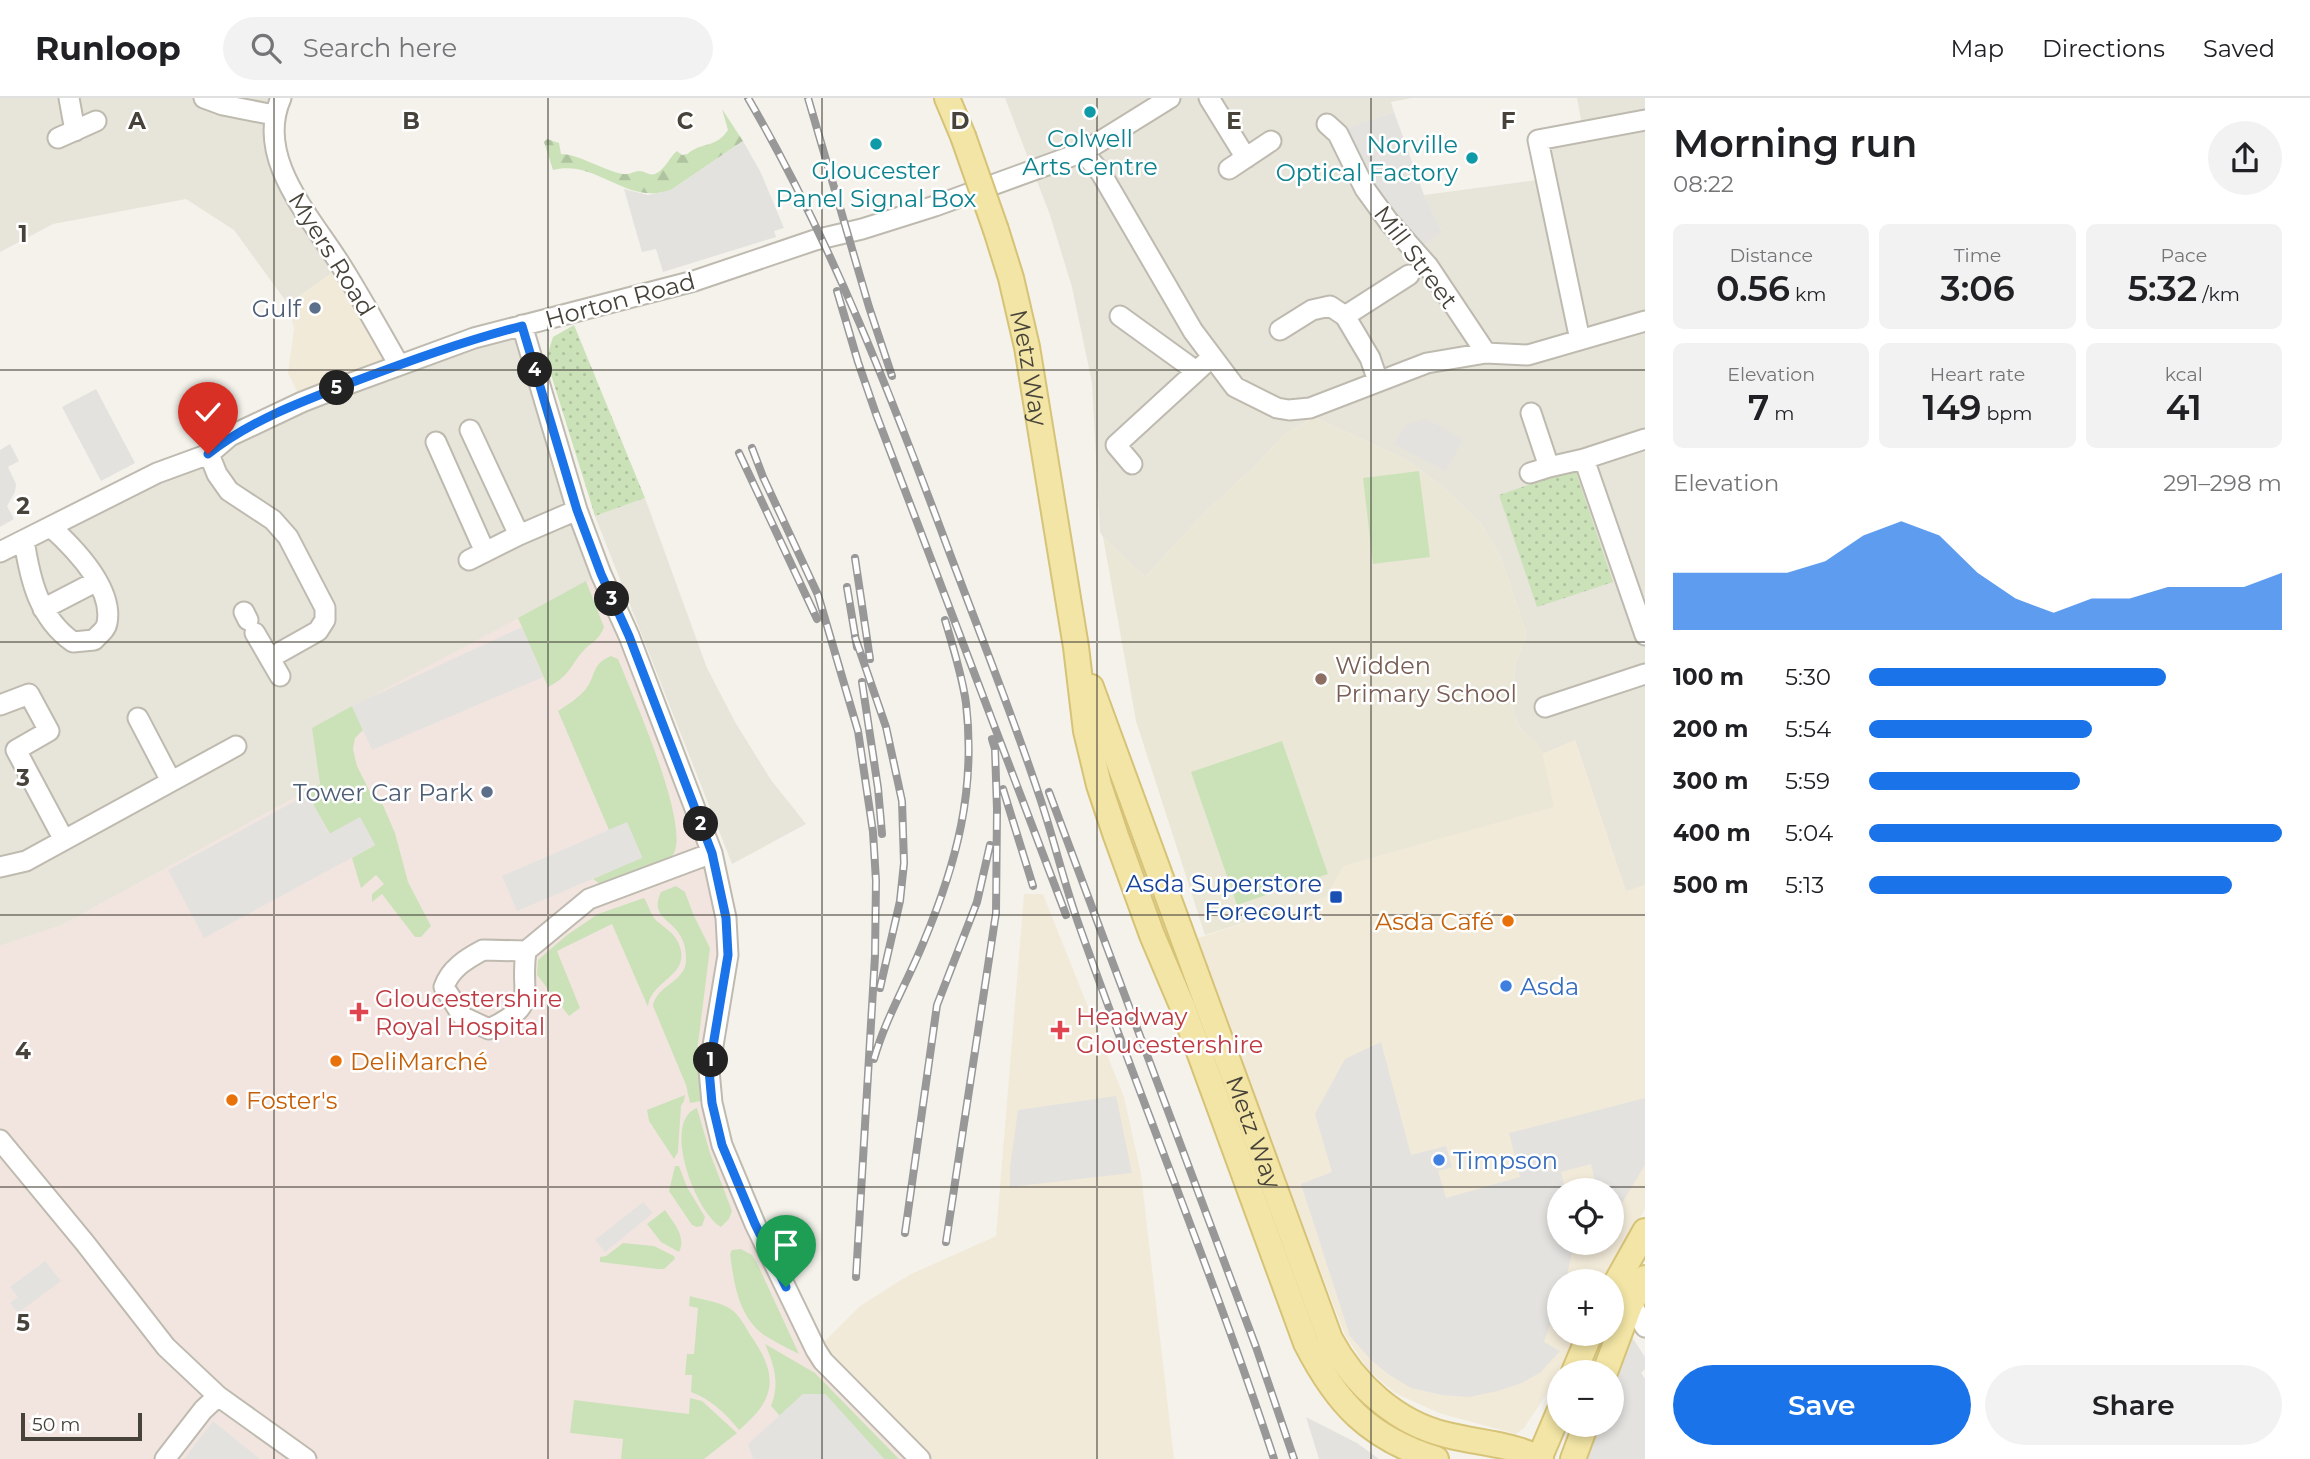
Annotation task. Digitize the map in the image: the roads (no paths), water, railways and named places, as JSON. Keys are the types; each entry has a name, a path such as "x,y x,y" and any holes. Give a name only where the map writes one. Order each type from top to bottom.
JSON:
{"main road":[{"name":"Metz Way","path":"947,98 996,230 1011,278 1027,347 1076,647 1086,731 1115,836 1192,1032 1306,1343 1323,1376 1349,1409 1376,1432 1409,1451 1436,1459"},
{"name":"Metz Way","path":"1076,647 1330,1339 1338,1354 1348,1370 1369,1391 1399,1414 1416,1423 1448,1435 1483,1440 1540,1459"},
{"path":"1624,1281 1645,1231"},
{"path":"1624,1289 1645,1278"},
{"path":"1540,1459 1549,1437"},
{"path":"1573,1459 1581,1437"}],"street":[{"path":"69,98 66,134 96,121"},
{"path":"204,98 223,105 277,106"},
{"path":"1209,98 1238,163 1271,141"},
{"name":"Horton Road","path":"0,552 157,473 208,454 230,436 302,402 474,338 635,298 814,240 862,229 935,206 1083,152 1167,99"},
{"name":"Myers Road","path":"277,106 277,153 291,191 342,266 399,365"},
{"path":"1580,340 1538,140 1645,120"},
{"name":"Mill Street","path":"1327,124 1338,134 1365,189 1389,222 1428,266 1486,353"},
{"path":"1083,152 1101,173 1192,331 1212,358 1235,387 1277,408 1310,408 1427,363 1486,353 1528,355 1645,321"},
{"path":"1345,316 1409,275"},
{"path":"1280,330 1312,310 1331,306 1345,316 1370,358 1378,381"},
{"path":"1120,316 1196,371"},
{"path":"522,326 577,510 601,574 629,636 712,853 726,918 728,955 709,1070 712,1103 722,1145 755,1224 823,1360 919,1459"},
{"path":"1132,464 1116,446 1212,358"},
{"path":"1531,413 1539,470 1645,439"},
{"path":"470,430 519,535"},
{"path":"436,442 477,556 577,510"},
{"path":"208,454 229,491 273,520 288,537 325,608 325,620 318,631 270,658"},
{"path":"1584,459 1645,635"},
{"path":"24,540 29,573 43,608 57,631 73,642 94,640 107,626 108,608 85,561 51,527"},
{"path":"43,608 97,581"},
{"path":"249,621 280,676"},
{"path":"1545,707 1645,674"},
{"path":"0,705 29,694 49,732 16,750 64,840"},
{"path":"138,718 171,781"},
{"path":"0,867 26,861 236,746"},
{"path":"526,951 524,966 527,988 519,1010 506,1021 489,1029 463,1017 444,987 448,975 469,958 483,950 526,951 589,899 712,853"},
{"path":"0,1140 166,1347 218,1396 306,1459"},
{"path":"1624,1297 1645,1327"},
{"path":"165,1459 203,1410 218,1396"}],"railway":[{"path":"748,98 834,264 906,437 1018,734 1080,928 1228,1326 1274,1459"},
{"path":"808,98 892,376"},
{"path":"837,291 876,414 1066,915"},
{"path":"752,448 818,595 858,731 873,832 876,881 875,956 856,1277"},
{"path":"739,453 817,619"},
{"path":"855,558 870,659"},
{"path":"847,587 857,647"},
{"path":"874,1059 936,912 954,854 966,796 966,703 945,620"},
{"path":"855,637 886,727 902,801 904,863 900,901 880,988"},
{"path":"862,682 882,834"},
{"path":"946,1242 996,913 997,809 995,749 992,739"},
{"path":"1003,789 1033,886"},
{"path":"1049,792 1256,1347 1294,1459"},
{"path":"905,1233 937,1005 977,902 990,845"}],"place":[{"name":"Colwell Arts Centre","path":"1090,112"},
{"name":"Gloucester Panel Signal Box","path":"876,144"},
{"name":"Norville Optical Factory","path":"1472,158"},
{"name":"Gulf","path":"315,308"},
{"name":"Widden Primary School","path":"1321,679"},
{"name":"Tower Car Park","path":"487,792"},
{"name":"Asda Superstore Forecourt","path":"1336,897"},
{"name":"Asda Café","path":"1508,921"},
{"name":"Asda","path":"1506,986"},
{"name":"Gloucestershire Royal Hospital","path":"359,1012"},
{"name":"Headway Gloucestershire","path":"1060,1030"},
{"name":"DeliMarché","path":"336,1061"},
{"name":"Foster's","path":"232,1100"},
{"name":"Timpson","path":"1439,1160"}]}
